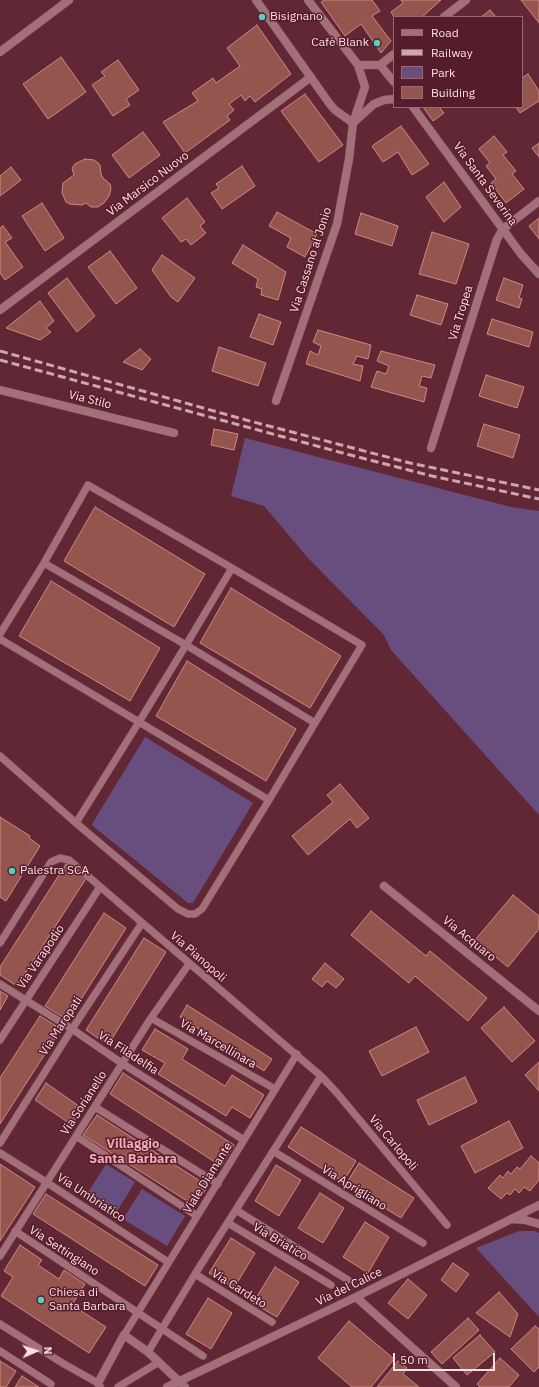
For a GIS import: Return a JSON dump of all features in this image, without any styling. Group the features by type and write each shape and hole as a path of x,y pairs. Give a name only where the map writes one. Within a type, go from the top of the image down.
{"street":[{"path":"0,52 69,0"},
{"path":"256,0 335,110 353,123 374,104 384,100 393,99"},
{"name":"Via Cassano al Jonio","path":"276,401 337,224 349,159 353,123 365,87 358,65 308,0"},
{"path":"445,16 466,0"},
{"path":"358,65 380,65 393,55"},
{"path":"380,65 393,81"},
{"name":"Via Marsico Nuovo","path":"0,310 311,76"},
{"name":"Via Santa Severina","path":"414,108 528,263 539,274"},
{"name":"Via Tropea","path":"431,448 497,239 503,229 539,201"},
{"name":"Via Stilo","path":"0,390 174,433"},
{"name":"Via Acquaro","path":"384,886 539,1011"},
{"name":"Via del Calice","path":"167,1387 356,1297 539,1205"},
{"path":"512,1219 525,1220 539,1224"},
{"path":"356,1297 456,1387"},
{"path":"99,1385 124,1335 148,1352 185,1387"}],"lane":[{"path":"0,634 44,563 88,485 232,568 362,646 209,898 202,909 195,914 185,913 178,909 76,823 0,756"},
{"path":"44,563 186,645 316,723"},
{"path":"76,823 232,568"},
{"path":"0,639 269,800"},
{"name":"Via Pianopoli","path":"0,943 49,865 53,860 60,858 66,859 73,862 189,964 297,1054 321,1076"},
{"name":"Via Varapodio","path":"0,1040 100,887"},
{"name":"Via Maropati","path":"0,1143 72,1029 142,923"},
{"name":"Via Sorianello","path":"0,1256 151,1018 189,964"},
{"name":"Via Filadelfia","path":"0,984 244,1140"},
{"name":"Via Marcellinara","path":"151,1018 275,1089"},
{"name":"Viale Diamante","path":"124,1335 297,1054"},
{"path":"148,1352 195,1274 321,1076"},
{"name":"Via Carlopoli","path":"321,1076 338,1093 447,1225"},
{"path":"95,1107 218,1184"},
{"path":"76,1136 198,1216"},
{"name":"Via Aprigliano","path":"273,1151 424,1243"},
{"name":"Via Umbriatico","path":"0,1153 168,1262"},
{"name":"Via Briatico","path":"236,1210 348,1280"},
{"name":"Via Briatico","path":"228,1224 331,1285"},
{"name":"Via Settingiano","path":"15,1231 203,1356"},
{"path":"321,1279 328,1268"},
{"name":"Via Cardeto","path":"195,1274 272,1322"},
{"path":"0,1324 99,1385"},
{"path":"0,1351 51,1384"},
{"path":"118,1387 159,1362"}],"green space":[{"path":"245,438 511,507 539,511 539,815 391,650 384,635 308,558 264,506 231,496"},
{"path":"145,737 253,803 193,903 188,903 92,824"},
{"path":"106,1164 135,1182 113,1218 84,1199"},
{"path":"142,1189 185,1216 167,1246 123,1219"},
{"path":"519,1231 535,1231 539,1233 539,1317 476,1248"}],"building":[{"path":"324,0 372,0 380,11 372,16 391,41 381,53 361,24 345,36 321,2"},
{"path":"401,0 441,0 423,16 393,16 391,12 403,3"},
{"path":"521,0 539,0 539,23"},
{"path":"490,10 495,16 482,16"},
{"path":"257,25 291,74 255,102 250,96 245,101 241,95 229,104 234,110 227,116 230,120 185,153 163,122 198,101 192,93 213,78 216,83 240,66 227,48"},
{"path":"61,57 86,92 48,119 23,84"},
{"path":"118,60 139,90 126,99 130,105 113,116 92,85 105,76 101,72"},
{"path":"528,74 539,91 539,101 520,113 517,108 523,108 523,77"},
{"path":"305,94 343,145 319,162 281,111"},
{"path":"424,108 440,108 444,113 433,121"},
{"path":"401,126 429,164 412,175 398,152 383,162 372,146"},
{"path":"143,132 160,155 129,178 112,155"},
{"path":"494,136 507,152 503,155 516,171 512,174 524,189 506,203 491,183 496,179 486,166 490,163 479,149"},
{"path":"539,143 539,157 532,148"},
{"path":"85,159 94,160 100,165 103,178 110,184 111,189 109,196 104,203 98,207 91,207 86,203 82,205 70,204 66,202 62,193 63,183 74,175 72,168 75,164"},
{"path":"242,166 255,186 222,209 211,193 219,188 216,184"},
{"path":"11,167 21,180 0,196 0,176"},
{"path":"444,182 461,207 444,222 426,197"},
{"path":"187,198 205,222 200,226 206,233 191,245 186,239 181,242 162,218"},
{"path":"42,203 64,238 45,251 22,216"},
{"path":"277,212 317,234 305,257 287,247 291,238 269,226"},
{"path":"361,213 398,226 392,246 355,234"},
{"path":"539,218 539,239 529,226"},
{"path":"3,226 12,238 5,242 23,267 5,280 0,273 0,228"},
{"path":"432,232 469,244 456,284 419,274"},
{"path":"243,245 286,272 278,300 261,295 262,289 256,287 258,279 232,263"},
{"path":"110,251 137,288 116,304 88,267"},
{"path":"162,255 195,278 178,302 171,297 152,270"},
{"path":"67,278 95,316 77,332 48,293"},
{"path":"504,278 523,285 519,298 522,299 519,308 496,300"},
{"path":"417,295 448,304 441,325 410,315"},
{"path":"40,301 54,321 46,328 51,332 40,340 6,328"},
{"path":"259,314 281,322 273,345 250,337"},
{"path":"492,319 533,332 529,347 487,334"},
{"path":"318,330 371,345 368,359 357,356 353,364 363,366 360,381 306,364 310,351 318,355 321,346 313,342"},
{"path":"219,347 266,363 258,386 212,371"},
{"path":"140,349 151,359 142,370 123,362"},
{"path":"381,351 435,365 431,378 422,376 419,386 427,388 424,402 371,387 377,371 386,374 389,366 377,361"},
{"path":"486,375 524,387 517,408 479,396"},
{"path":"484,424 520,435 513,458 477,446"},
{"path":"214,429 238,434 234,450 211,445"},
{"path":"95,507 205,574 174,627 64,561"},
{"path":"51,581 160,648 130,701 19,636"},
{"path":"231,588 341,656 310,708 200,643"},
{"path":"187,661 296,729 266,781 156,716"},
{"path":"340,784 369,818 357,828 350,819 308,855 292,836 333,802 327,795"},
{"name":"Palestra SCA","path":"0,817 30,836 29,838 40,846 6,901 0,897"},
{"path":"66,864 87,877 17,986 0,975 0,967"},
{"path":"513,895 539,916 539,929 508,967 475,940"},
{"path":"371,911 426,956 430,951 487,998 468,1021 415,976 409,983 351,935"},
{"path":"104,913 126,928 68,1020 45,1006"},
{"path":"144,938 166,952 108,1045 86,1030"},
{"path":"325,963 344,979 336,988 327,981 322,987 312,979"},
{"path":"0,991 8,996 0,1010"},
{"path":"187,1005 272,1059 264,1071 180,1017"},
{"path":"504,1007 535,1041 512,1062 481,1028"},
{"path":"40,1016 61,1029 0,1124 0,1078"},
{"path":"416,1027 429,1052 382,1076 369,1051"},
{"path":"155,1029 188,1049 182,1059 225,1086 232,1075 264,1095 250,1118 232,1107 226,1116 158,1074 165,1063 142,1050"},
{"path":"539,1062 539,1091 525,1075"},
{"path":"123,1073 234,1145 221,1166 110,1094"},
{"path":"465,1077 477,1102 429,1125 417,1100"},
{"path":"46,1083 83,1109 72,1125 35,1100"},
{"path":"97,1115 208,1186 195,1206 83,1135"},
{"path":"509,1121 523,1148 475,1173 461,1146"},
{"path":"301,1127 356,1161 343,1182 288,1147"},
{"path":"531,1156 539,1163 539,1180 530,1191 524,1187 519,1193 515,1189 510,1195 507,1193 501,1199 488,1188 500,1175 503,1178 508,1171 511,1174 517,1167 520,1169"},
{"path":"359,1163 414,1198 401,1218 346,1184"},
{"path":"0,1164 35,1187 0,1241"},
{"path":"276,1165 301,1180 279,1216 255,1201"},
{"path":"320,1193 344,1208 323,1243 298,1228"},
{"path":"46,1194 158,1265 145,1286 33,1214"},
{"path":"365,1222 389,1237 368,1273 343,1257"},
{"path":"231,1238 255,1253 234,1288 209,1273"},
{"name":"Chiesa di Santa Barbara","path":"20,1245 42,1260 38,1265 59,1279 64,1270 85,1284 72,1305 106,1327 89,1353 1,1296 13,1277 4,1271"},
{"path":"453,1263 469,1274 456,1292 441,1280"},
{"path":"275,1267 299,1282 277,1317 253,1303"},
{"path":"408,1279 427,1295 408,1319 388,1303"},
{"path":"499,1292 518,1314 510,1337 476,1313"},
{"path":"208,1298 232,1313 211,1349 186,1334"},
{"path":"468,1318 479,1330 442,1364 431,1352"},
{"path":"349,1321 394,1359 371,1387 352,1387 318,1358"},
{"path":"535,1326 539,1329 539,1367 534,1372 511,1349"},
{"path":"480,1335 495,1352 467,1375 453,1358"},
{"path":"500,1358 519,1375 509,1387 480,1387 477,1384"},
{"path":"0,1361 16,1371 6,1387 0,1387"},
{"path":"398,1361 407,1368 403,1374 419,1387 377,1387"},
{"path":"22,1376 39,1387 15,1387"}],"railway":[{"path":"0,351 246,420 410,463 539,490"},
{"path":"0,360 432,476 539,499"}],"place":[{"name":"Bisignano","path":"262,17"},
{"name":"Cafè Blank","path":"377,43"},
{"name":"Palestra SCA","path":"12,871"},
{"name":"Chiesa di Santa Barbara","path":"41,1300"}],"district":[{"name":"Villaggio Santa Barbara","path":"133,1152"}]}
